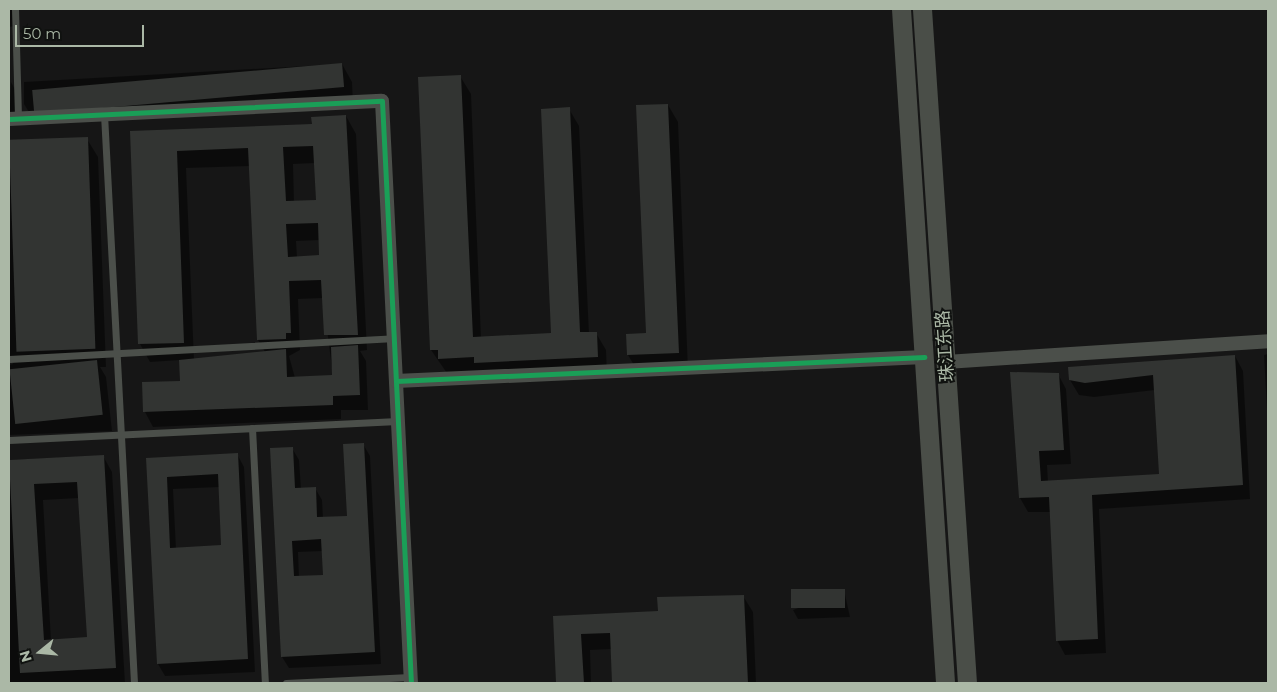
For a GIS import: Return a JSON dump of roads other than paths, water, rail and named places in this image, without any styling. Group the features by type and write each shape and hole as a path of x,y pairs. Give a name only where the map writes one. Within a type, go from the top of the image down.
{"main road":[{"path":"901,9 946,683"},
{"name":"珠江东路","path":"922,9 968,683"}],"street":[{"path":"14,119 382,101 411,680"},
{"path":"946,362 1268,341"},
{"path":"396,381 924,357"}],"lane":[{"path":"14,9 14,119"},
{"path":"104,114 134,683"},
{"path":"9,359 394,338"},
{"path":"9,440 398,421"},
{"path":"252,428 265,683"},
{"path":"286,683 411,680"}]}
